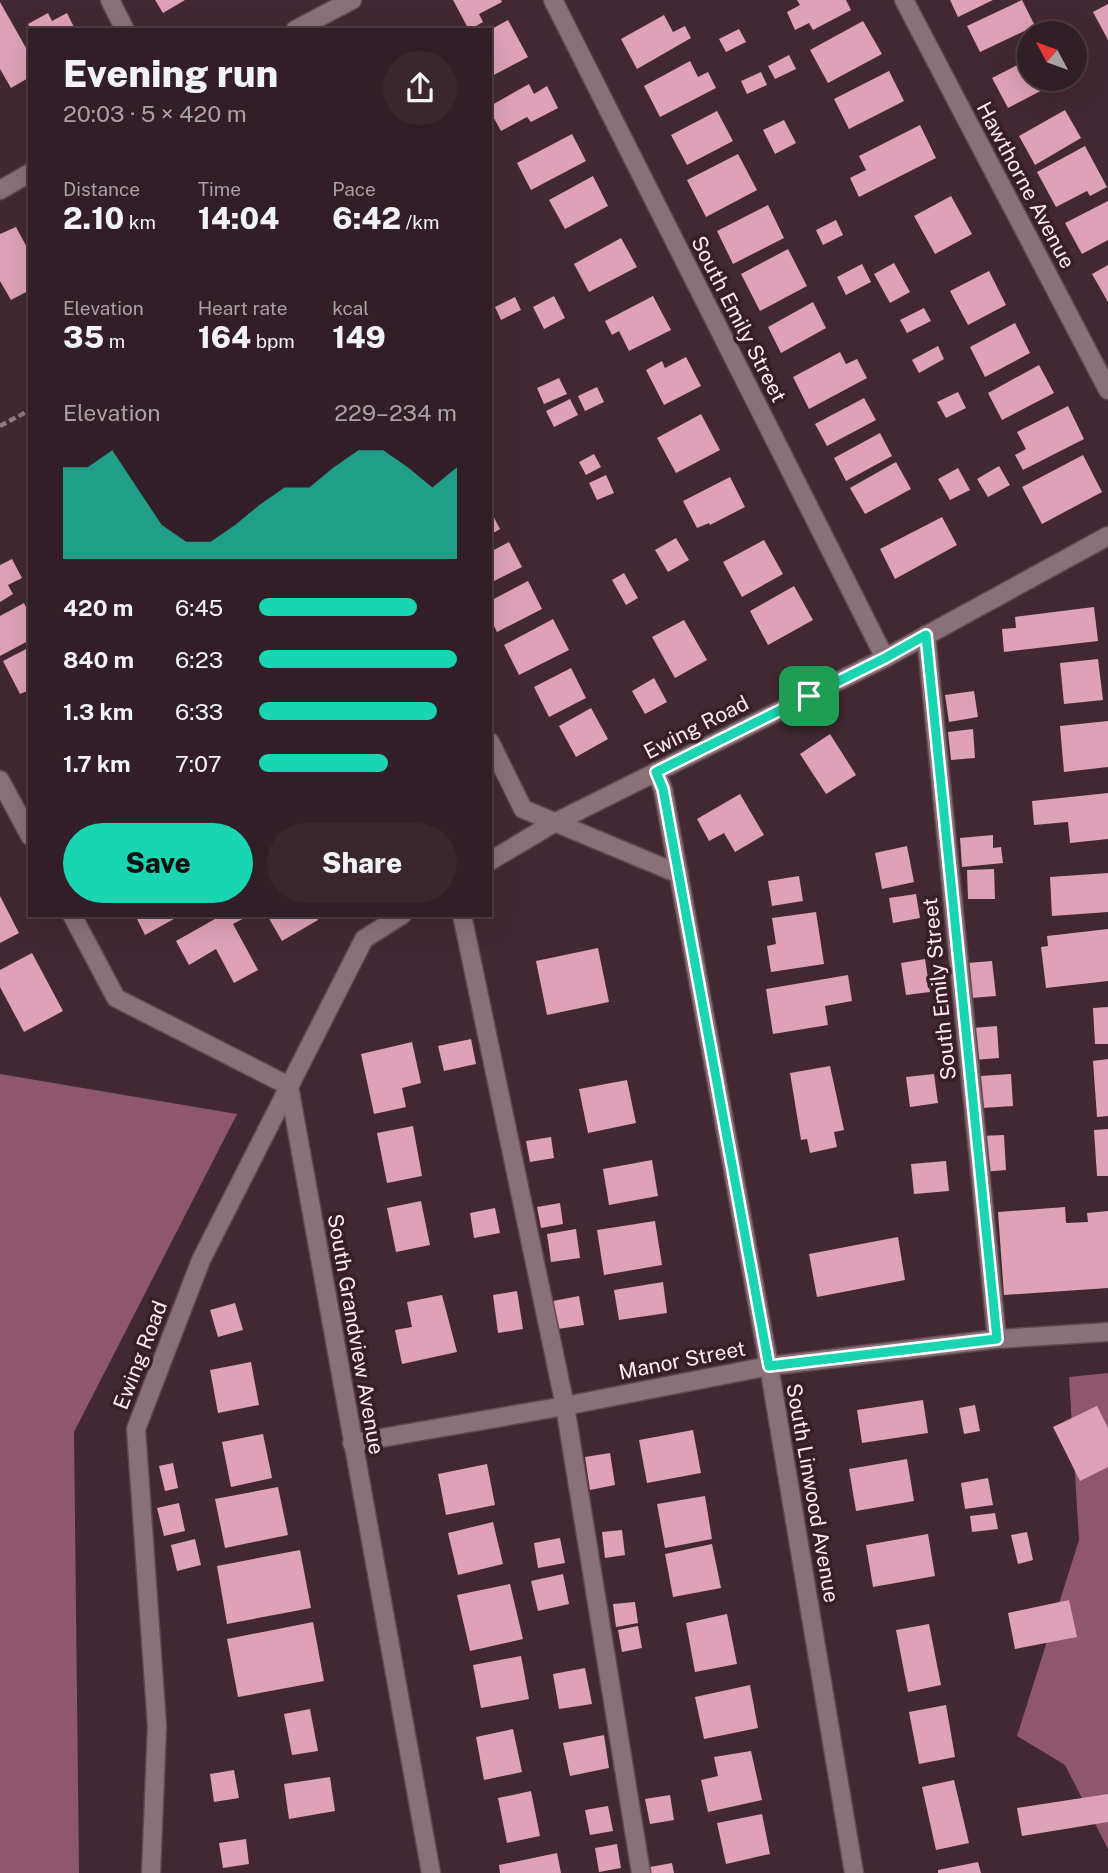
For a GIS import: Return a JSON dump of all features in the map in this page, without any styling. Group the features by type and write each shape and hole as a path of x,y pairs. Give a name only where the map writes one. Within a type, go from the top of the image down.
{"street":[{"path":"110,0 124,28"},
{"path":"299,28 352,0"},
{"name":"South Emily Street","path":"553,0 885,658"},
{"name":"Hawthorne Avenue","path":"904,0 1108,390"},
{"path":"0,190 28,174"},
{"name":"Ewing Road","path":"492,860 554,823 885,658 1108,536"},
{"name":"South Emily Street","path":"926,635 997,1339"},
{"path":"492,746 523,809 679,874"},
{"name":"South Linwood Avenue","path":"656,772 663,789 769,1366 854,1873"},
{"path":"0,780 28,832"},
{"path":"73,917 116,998 289,1086"},
{"name":"Ewing Road","path":"151,1873 157,1726 136,1429 201,1259 364,939 399,917"},
{"path":"462,917 565,1406 642,1873"},
{"name":"South Grandview Avenue","path":"289,1086 431,1873"},
{"name":"Manor Street","path":"352,1443 565,1406 769,1366 997,1339 1108,1332"}],"path":[{"path":"0,426 28,411"}],"shaded area":[{"path":"0,1074 237,1114 74,1432 79,1873 0,1873"},
{"path":"1108,1373 1108,1849 1065,1765 1017,1736 1079,1540 1069,1377"}],"building":[{"path":"155,0 185,0 163,13"},
{"path":"453,0 501,0 502,2 479,14 483,22 468,28"},
{"path":"797,0 846,0 851,10 813,30 809,23 795,30 787,12 800,5"},
{"path":"950,0 993,0 958,17"},
{"path":"1022,0 1032,21 1017,21 1017,35 980,52 967,26"},
{"path":"0,2 28,51 28,78 11,88 0,69"},
{"path":"1108,4 1108,40 1093,12"},
{"path":"48,13 52,21 67,13 74,28 30,28 28,24"},
{"path":"664,15 673,32 685,26 691,38 637,69 621,39"},
{"path":"508,20 528,57 492,76 492,29"},
{"path":"863,21 882,54 828,83 810,50"},
{"path":"739,29 746,42 726,52 719,39"},
{"path":"789,55 796,69 775,79 768,66"},
{"path":"690,61 698,77 708,72 716,88 660,117 644,86"},
{"path":"1017,65 1017,91 1041,91 1008,108 992,78"},
{"path":"889,71 904,101 849,129 834,99"},
{"path":"761,72 767,85 747,94 741,81"},
{"path":"529,84 534,94 547,86 558,108 531,122 527,117 501,131 492,115 492,105"},
{"path":"1065,110 1081,138 1035,165 1019,136"},
{"path":"717,111 733,141 687,165 671,135"},
{"path":"784,120 796,143 775,154 763,130"},
{"path":"920,125 936,158 859,197 850,178 866,170 859,156"},
{"path":"572,134 586,161 531,190 517,163"},
{"path":"1085,146 1107,187 1090,196 1087,191 1056,207 1037,172"},
{"path":"738,154 757,190 706,217 687,180"},
{"path":"593,176 608,206 565,229 549,200"},
{"path":"951,196 972,234 935,254 914,216"},
{"path":"1108,201 1108,240 1082,254 1065,223"},
{"path":"768,205 784,238 733,264 717,231"},
{"path":"836,220 843,235 823,245 816,230"},
{"path":"16,227 28,249 28,291 11,300 0,281 0,234"},
{"path":"621,238 637,267 589,292 574,264"},
{"path":"788,249 807,286 760,311 741,274"},
{"path":"894,263 910,292 890,303 874,274"},
{"path":"862,264 871,282 846,295 837,277"},
{"path":"1108,265 1108,302 1092,274"},
{"path":"989,271 1006,305 968,325 950,291"},
{"path":"554,296 565,318 544,329 533,307"},
{"path":"653,296 671,330 629,351 619,331 612,335 605,321"},
{"path":"515,297 521,310 501,320 495,307"},
{"path":"813,302 826,328 781,353 768,327"},
{"path":"924,308 931,321 907,333 900,320"},
{"path":"1015,323 1030,353 985,377 970,347"},
{"path":"938,346 944,359 919,373 912,360"},
{"path":"840,352 846,364 857,359 867,378 809,409 793,377"},
{"path":"686,357 701,386 664,405 646,370 662,361 665,368"},
{"path":"1039,365 1054,393 1002,420 988,393"},
{"path":"559,378 567,394 544,404 537,388"},
{"path":"597,387 604,402 585,411 578,396"},
{"path":"958,392 966,408 946,418 937,402"},
{"path":"864,398 876,420 827,446 815,424"},
{"path":"570,399 578,415 554,427 546,411"},
{"path":"1068,406 1084,439 1023,470 1015,455 1026,449 1017,432"},
{"path":"701,414 720,450 676,473 657,438"},
{"path":"880,433 892,456 846,481 834,458"},
{"path":"594,454 601,467 586,475 579,462"},
{"path":"1083,455 1102,492 1042,524 1022,487"},
{"path":"896,462 911,489 865,514 850,488"},
{"path":"999,466 1010,485 988,497 977,479"},
{"path":"958,468 970,490 950,500 938,479"},
{"path":"606,475 614,493 597,500 589,483"},
{"path":"730,477 745,507 710,525 709,523 697,528 683,501"},
{"path":"492,514 500,529 492,534"},
{"path":"942,517 957,545 895,579 880,549"},
{"path":"676,538 689,560 668,572 655,550"},
{"path":"764,540 783,574 742,597 723,562"},
{"path":"509,542 522,567 492,582 492,551"},
{"path":"12,559 22,578 8,585 13,594 0,602 0,565"},
{"path":"624,573 638,598 626,605 612,580"},
{"path":"528,581 542,609 497,632 492,622 492,600"},
{"path":"794,586 813,620 768,645 750,611"},
{"path":"24,603 28,611 28,641 0,656 0,616"},
{"path":"1094,607 1098,641 1004,652 1002,629 1016,628 1015,617"},
{"path":"553,619 569,650 519,675 504,645"},
{"path":"684,620 707,660 675,678 652,637"},
{"path":"28,648 28,691 20,694 3,661"},
{"path":"1098,659 1103,700 1064,704 1060,663"},
{"path":"571,668 586,698 549,717 534,687"},
{"path":"654,678 667,702 645,714 632,691"},
{"path":"974,691 978,717 949,722 945,695"},
{"path":"591,708 608,739 576,757 559,726"},
{"path":"1108,721 1108,767 1064,772 1060,726"},
{"path":"973,729 975,758 951,760 948,732"},
{"path":"830,734 856,775 826,794 800,754"},
{"path":"1108,793 1108,839 1070,843 1068,822 1034,825 1032,801"},
{"path":"740,794 764,835 735,852 724,833 709,841 697,819"},
{"path":"993,835 993,848 1001,847 1003,863 962,867 960,838"},
{"path":"907,846 914,882 882,889 875,853"},
{"path":"994,869 995,899 968,899 967,870"},
{"path":"1108,873 1108,912 1052,916 1050,877"},
{"path":"799,876 803,901 772,906 768,881"},
{"path":"916,894 920,918 893,923 889,898"},
{"path":"0,896 19,933 0,943"},
{"path":"816,912 824,964 771,972 767,946 776,944 772,918"},
{"path":"136,917 177,917 145,935"},
{"path":"218,917 246,917 233,924 258,970 234,983 216,949 189,965 176,941"},
{"path":"268,917 316,917 318,920 282,941"},
{"path":"1108,929 1108,981 1046,988 1041,947 1048,946 1047,936"},
{"path":"598,948 609,1002 547,1015 536,961"},
{"path":"32,953 63,1011 24,1032 0,987 0,970"},
{"path":"925,959 930,992 906,995 901,963"},
{"path":"992,961 996,996 971,998 967,963"},
{"path":"848,975 852,1001 825,1006 828,1025 773,1034 766,989"},
{"path":"1108,1007 1108,1044 1095,1044 1093,1008"},
{"path":"997,1026 999,1058 974,1060 972,1028"},
{"path":"471,1039 476,1064 444,1071 438,1046"},
{"path":"412,1042 421,1083 402,1088 406,1107 374,1114 361,1054"},
{"path":"1108,1059 1108,1116 1097,1117 1093,1061"},
{"path":"830,1066 844,1130 834,1132 837,1147 810,1153 807,1139 801,1140 790,1073"},
{"path":"934,1074 938,1103 910,1107 906,1077"},
{"path":"1011,1074 1013,1106 982,1108 980,1076"},
{"path":"627,1080 636,1123 588,1133 579,1089"},
{"path":"413,1126 422,1176 387,1183 377,1133"},
{"path":"1108,1129 1108,1176 1097,1176 1094,1130"},
{"path":"1004,1135 1006,1170 982,1172 980,1136"},
{"path":"551,1137 554,1158 530,1162 526,1141"},
{"path":"652,1160 658,1196 609,1205 603,1169"},
{"path":"946,1161 949,1191 914,1194 911,1164"},
{"path":"421,1201 430,1245 396,1252 387,1208"},
{"path":"560,1203 563,1224 541,1228 537,1207"},
{"path":"1065,1207 1066,1223 1088,1222 1087,1213 1108,1211 1108,1288 1004,1295 998,1212"},
{"path":"495,1208 500,1233 474,1238 470,1213"},
{"path":"655,1221 662,1265 604,1275 597,1230"},
{"path":"576,1229 580,1258 551,1262 547,1234"},
{"path":"898,1237 905,1280 817,1297 809,1254"},
{"path":"663,1282 667,1313 619,1320 614,1290"},
{"path":"517,1291 523,1329 498,1333 493,1295"},
{"path":"442,1295 457,1352 402,1364 395,1330 412,1327 407,1302"},
{"path":"579,1296 584,1325 558,1329 553,1301"},
{"path":"235,1303 243,1330 218,1337 210,1310"},
{"path":"251,1362 259,1405 218,1413 210,1370"},
{"path":"923,1400 928,1433 862,1443 857,1410"},
{"path":"975,1405 980,1431 964,1434 959,1408"},
{"path":"1097,1406 1108,1428 1108,1467 1080,1481 1053,1427"},
{"path":"693,1430 701,1473 647,1483 639,1440"},
{"path":"263,1434 272,1478 231,1487 222,1442"},
{"path":"610,1453 615,1485 590,1490 585,1457"},
{"path":"907,1459 914,1501 856,1511 849,1469"},
{"path":"173,1463 178,1488 165,1491 159,1466"},
{"path":"487,1464 495,1505 446,1515 438,1474"},
{"path":"988,1478 993,1505 965,1509 961,1483"},
{"path":"278,1487 288,1535 225,1548 215,1499"},
{"path":"705,1496 712,1539 665,1548 657,1504"},
{"path":"179,1503 185,1531 164,1536 157,1508"},
{"path":"995,1513 998,1529 972,1532 970,1516"},
{"path":"493,1522 503,1564 458,1575 448,1533"},
{"path":"622,1530 625,1555 605,1558 602,1532"},
{"path":"1027,1532 1033,1560 1018,1564 1011,1535"},
{"path":"928,1534 935,1576 873,1587 866,1545"},
{"path":"560,1538 565,1563 538,1568 534,1543"},
{"path":"195,1539 201,1565 177,1571 171,1545"},
{"path":"712,1544 721,1588 673,1597 665,1554"},
{"path":"300,1550 311,1608 227,1624 217,1566"},
{"path":"563,1574 569,1604 538,1611 531,1581"},
{"path":"510,1584 523,1639 470,1651 457,1595"},
{"path":"1069,1600 1077,1637 1015,1649 1008,1613"},
{"path":"635,1602 638,1623 616,1627 613,1604"},
{"path":"727,1614 737,1664 695,1672 686,1623"},
{"path":"313,1622 324,1681 238,1697 227,1639"},
{"path":"929,1624 941,1685 908,1692 896,1630"},
{"path":"638,1626 642,1648 622,1652 618,1630"},
{"path":"521,1656 529,1699 481,1708 473,1665"},
{"path":"585,1668 592,1704 559,1709 553,1674"},
{"path":"750,1685 758,1728 704,1739 695,1697"},
{"path":"946,1705 955,1757 919,1764 909,1712"},
{"path":"310,1709 318,1751 292,1755 284,1714"},
{"path":"513,1729 522,1772 484,1780 476,1737"},
{"path":"604,1735 609,1768 570,1776 563,1743"},
{"path":"751,1751 762,1800 708,1812 701,1780 718,1776 714,1757"},
{"path":"234,1770 239,1798 214,1802 210,1774"},
{"path":"330,1777 335,1811 289,1819 284,1784"},
{"path":"954,1780 969,1843 936,1850 922,1787"},
{"path":"531,1791 540,1836 507,1843 498,1798"},
{"path":"1108,1794 1108,1822 1022,1836 1017,1808"},
{"path":"670,1795 674,1820 650,1824 645,1799"},
{"path":"608,1806 613,1831 590,1835 585,1810"},
{"path":"762,1814 770,1854 726,1864 717,1823"},
{"path":"246,1839 249,1864 223,1868 219,1843"},
{"path":"617,1844 621,1868 599,1872 595,1848"},
{"path":"557,1853 561,1873 500,1873 499,1865"},
{"path":"978,1862 981,1873 938,1873 938,1870"},
{"path":"672,1863 674,1873 651,1873 650,1867"}],"route":[{"path":"926,635 997,1339 769,1366 663,789 656,772 809,696 926,635"}]}
